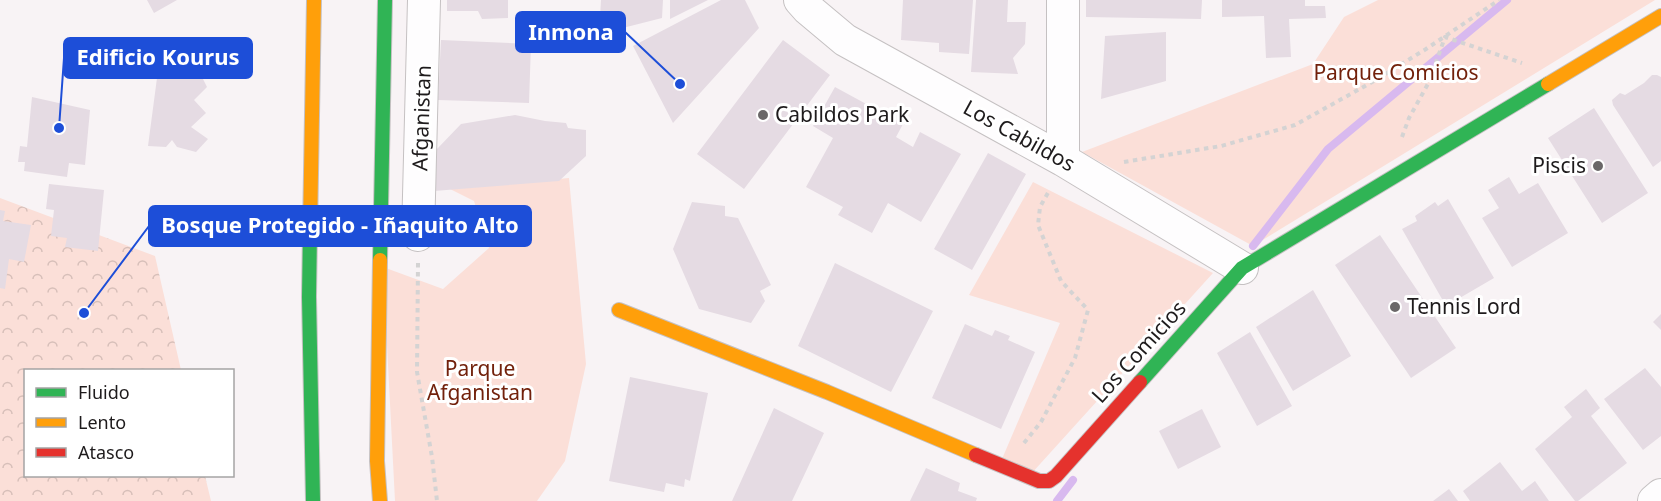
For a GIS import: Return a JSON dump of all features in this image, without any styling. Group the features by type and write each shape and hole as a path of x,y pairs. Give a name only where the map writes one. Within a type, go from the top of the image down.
{"street":[{"path":"313,501 309,297 314,0"},
{"path":"380,501 377,461 385,0"},
{"name":"Afganistan","path":"418,235 424,0"},
{"name":"Los Cabildos","path":"800,0 845,40 1063,160 1242,268"},
{"path":"1063,0 1063,160"},
{"name":"Los Comicios","path":"619,310 827,392 1039,481 1049,481 1056,476 1242,268 1661,16"},
{"path":"1654,501 1661,495"}],"path":[{"path":"1116,164 1221,146 1295,124 1374,81 1499,0"},
{"path":"1445,37 1530,67"},
{"path":"1405,144 1401,138 1429,82 1445,37"},
{"path":"1022,447 1041,422 1075,358 1088,310 1061,281 1038,225 1040,207 1049,191"},
{"path":"418,235 417,372 432,457 437,501"}],"green space":[{"name":"Parque Comicios","path":"1378,0 1655,0 1253,246 1082,152 1313,64 1344,17"},
{"name":"Parque Afganistan","path":"569,178 586,364 565,461 537,501 395,501 383,267 443,289 489,248 474,201 450,189"},
{"path":"1033,182 1213,273 1031,474 1002,459 1060,323 969,295"},
{"path":"0,198 155,256 181,369 24,369 24,477 205,477 211,501 0,501"}],"building":[{"path":"147,0 177,0 154,13"},
{"path":"447,0 508,0 508,18 482,19 478,11 447,11"},
{"path":"601,0 663,0 662,18 599,34"},
{"path":"670,0 708,0 670,19"},
{"path":"721,0 745,0 759,28 673,123 633,46"},
{"path":"903,0 973,0 969,54 939,52 939,43 901,40"},
{"path":"976,0 1008,0 1007,22 1026,22 1025,44 1013,58 1018,74 971,72"},
{"path":"1086,0 1202,0 1201,19 1086,17"},
{"path":"1222,0 1305,0 1305,6 1325,6 1326,18 1289,19 1291,57 1266,58 1264,16 1222,17"},
{"path":"1166,32 1166,81 1101,99 1105,36"},
{"path":"441,40 531,44 529,103 438,100"},
{"name":"Cabildos Park","path":"783,40 830,75 744,189 697,154"},
{"path":"148,44 211,50 217,62 209,68 198,69 207,87 194,100 206,113 191,127 208,139 196,152 177,147 172,140 166,147 148,146 157,78 114,69 119,53 136,58"},
{"path":"1652,75 1661,77 1661,161 1653,167 1612,100 1620,93 1625,95"},
{"path":"835,87 903,124 896,137 913,147 920,132 961,154 921,222 888,203 872,233 838,215 843,207 806,187 833,138 813,126"},
{"path":"32,97 90,110 85,165 69,163 67,177 24,171 25,162 18,162 20,146 27,147"},
{"name":"Piscis","path":"1594,108 1648,193 1602,223 1548,138"},
{"path":"515,115 566,123 568,128 586,130 586,156 559,181 434,191 437,149 461,124"},
{"path":"988,153 1026,174 972,270 934,249"},
{"path":"1509,177 1519,194 1538,183 1568,233 1512,267 1482,218 1499,208 1488,190"},
{"path":"49,184 104,190 98,251 65,247 67,238 51,236 54,210 46,209"},
{"path":"1448,199 1494,278 1446,306 1402,229 1417,221 1415,216 1435,202 1438,206"},
{"path":"692,202 725,206 725,216 738,218 771,285 760,291 765,301 751,323 699,309 673,249"},
{"path":"0,210 5,211 3,221 31,225 24,262 9,259 5,289 0,288"},
{"name":"Tennis Lord","path":"1380,235 1456,348 1411,378 1335,265"},
{"path":"835,263 933,311 891,392 798,346"},
{"path":"1313,290 1351,356 1293,391 1256,327"},
{"path":"1661,314 1661,330 1653,322"},
{"path":"965,324 992,336 995,330 1010,336 1008,340 1035,352 1001,429 932,398"},
{"path":"1250,332 1292,406 1257,426 1217,353"},
{"path":"1645,368 1661,387 1661,436 1643,450 1604,399"},
{"path":"630,377 708,393 690,481 685,479 684,487 666,483 664,492 609,481"},
{"path":"1586,389 1600,408 1591,416 1627,463 1575,501 1535,449 1572,417 1564,407"},
{"path":"774,408 824,433 792,501 732,501"},
{"path":"1202,409 1221,447 1178,469 1159,431"},
{"path":"1500,462 1522,491 1535,481 1549,501 1470,501 1463,491"},
{"path":"926,468 960,483 958,491 977,498 976,501 910,501"},
{"path":"1449,489 1458,501 1433,501"}],"waterway":[{"path":"1253,246 1328,149 1507,0"},
{"path":"1057,501 1073,480"}],"traffic: fast":[{"path":"380,260 385,0"},
{"path":"1140,382 1242,268 1548,84"},
{"path":"310,230 313,501"}],"traffic: slow":[{"path":"310,230 314,0"},
{"path":"1548,84 1661,16"},
{"path":"380,260 377,461 380,501"},
{"path":"619,310 827,392 976,455"}],"traffic: jam":[{"path":"976,455 1039,481 1049,481 1140,382"}],"place":[{"name":"Inmona","path":"680,84"},
{"name":"Cabildos Park","path":"763,115"},
{"name":"Edificio Kourus","path":"59,128"},
{"name":"Piscis","path":"1598,166"},
{"name":"Tennis Lord","path":"1395,307"},
{"name":"Bosque Protegido - Iñaquito Alto","path":"84,313"}]}
